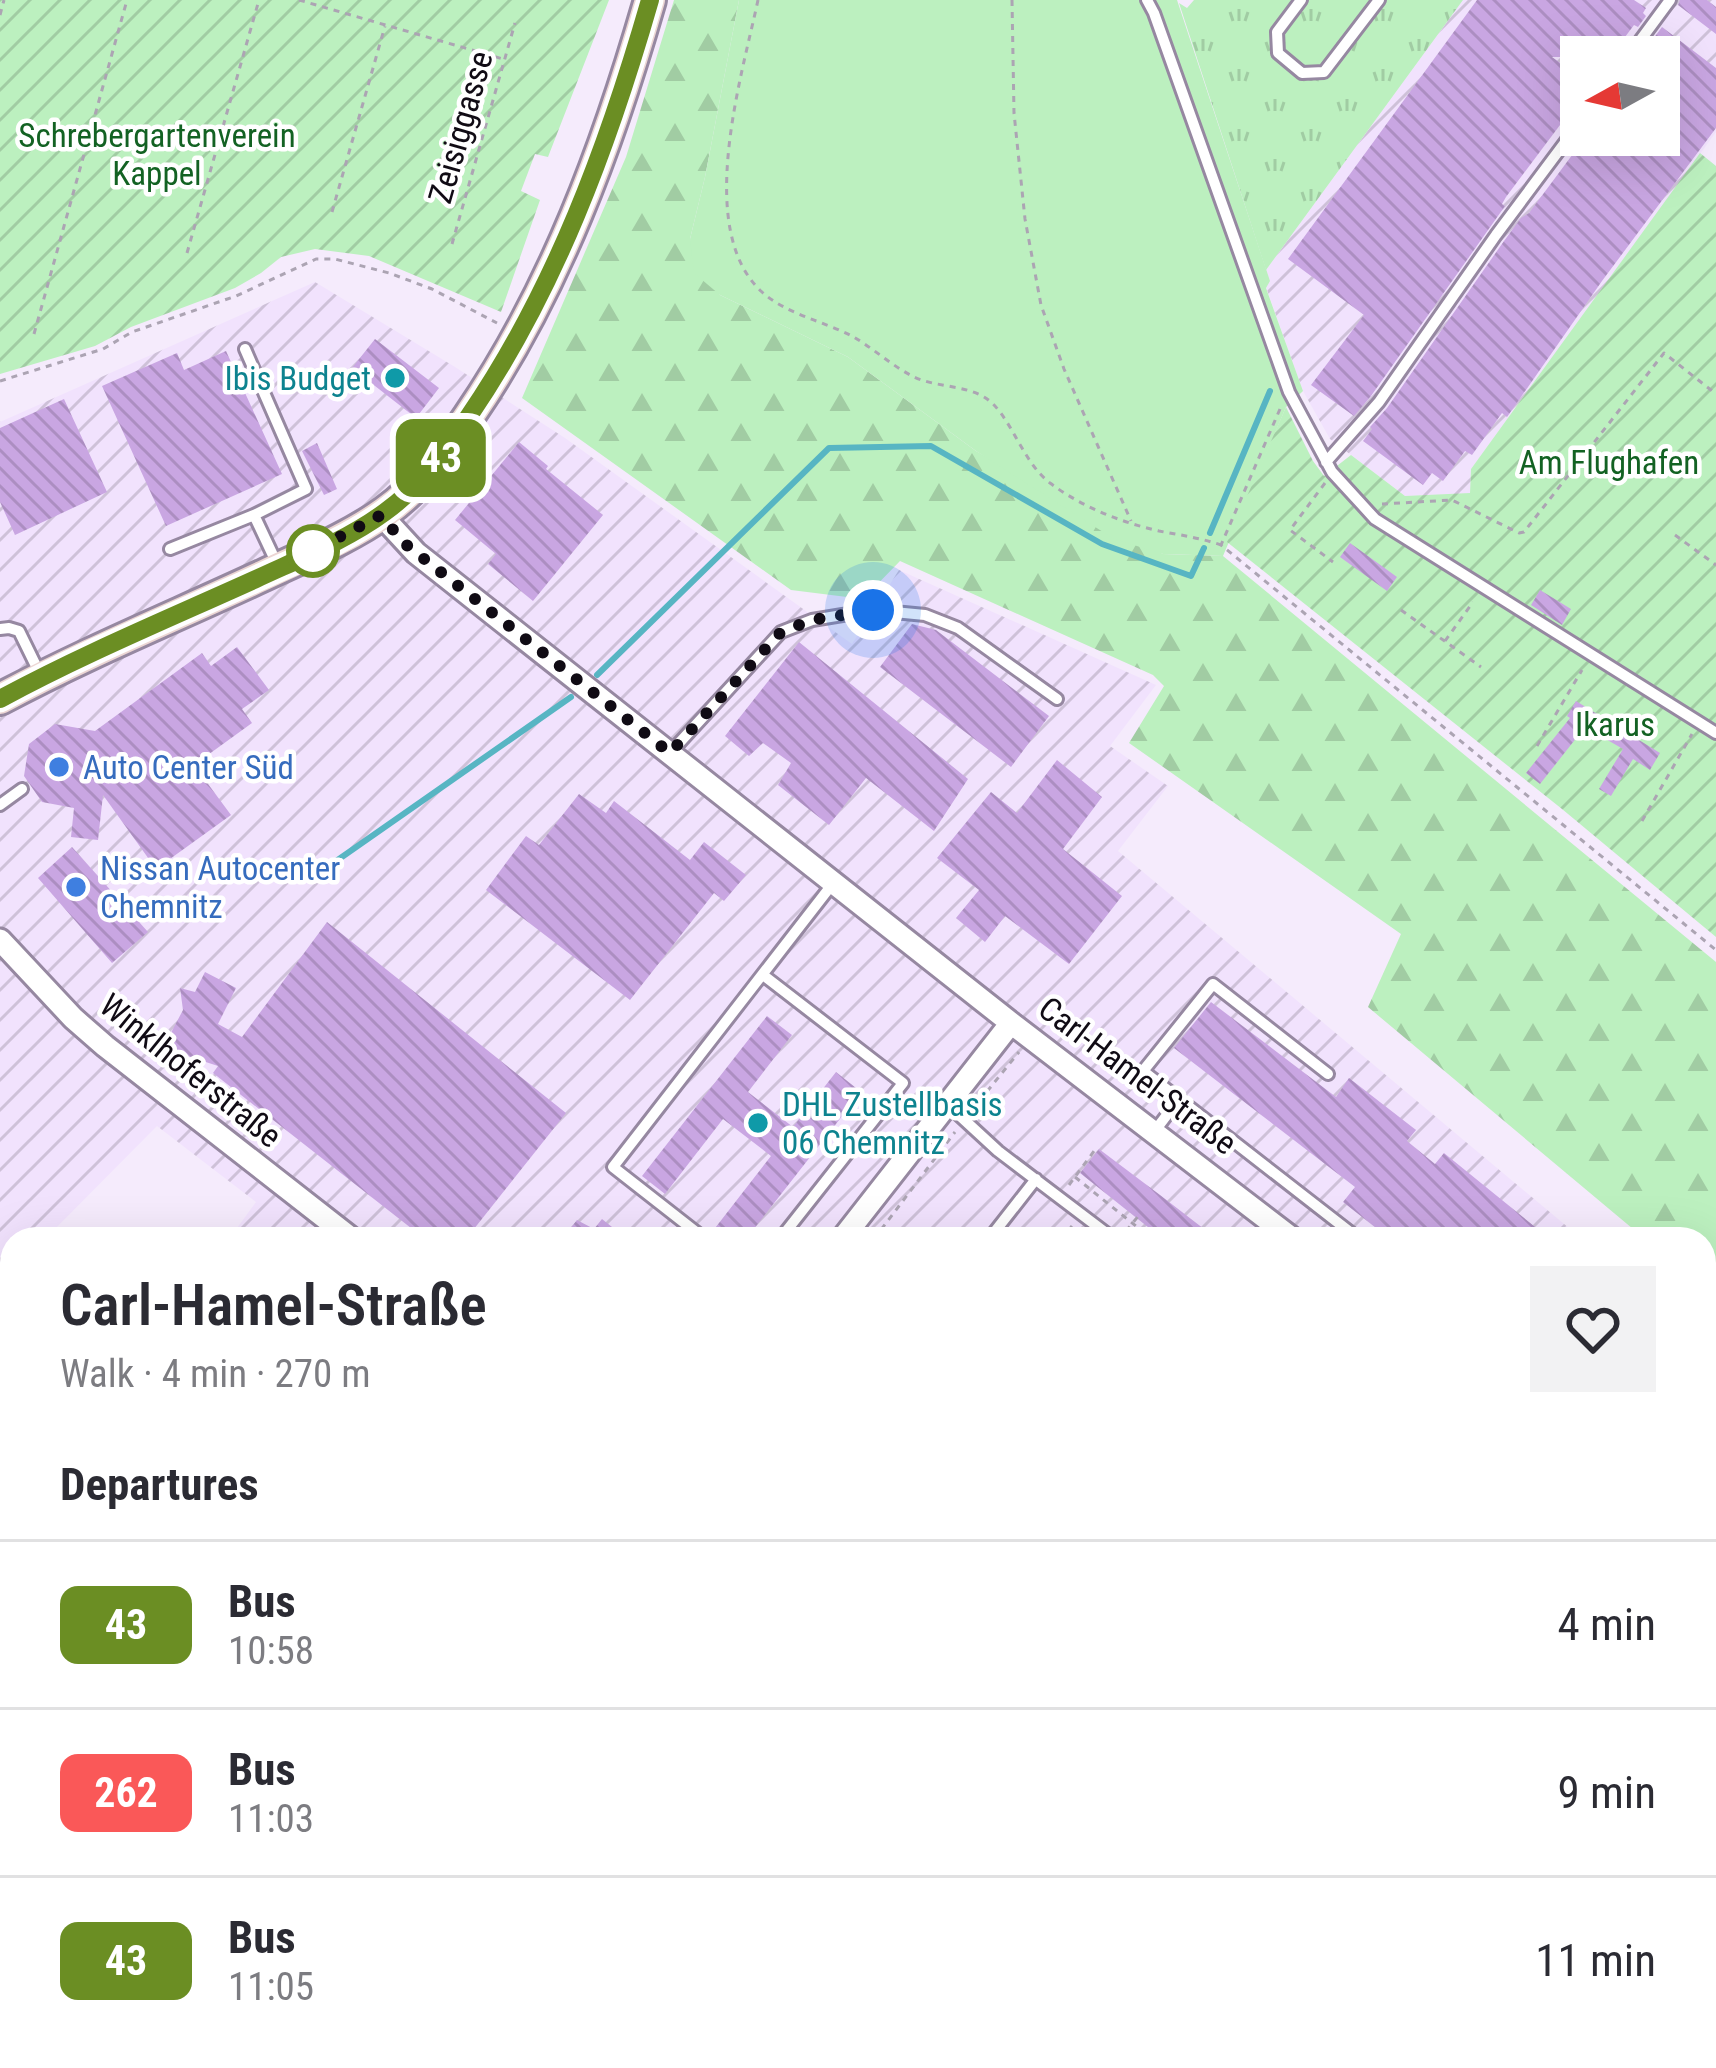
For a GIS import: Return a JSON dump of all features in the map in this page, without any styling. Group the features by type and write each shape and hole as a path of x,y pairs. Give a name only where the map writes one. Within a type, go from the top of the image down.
{"main road":[{"path":"0,699 279,568 381,515 418,483 440,459 494,379 547,282 602,154 650,0"}],"street":[{"name":"Carl-Hamel-Straße","path":"381,515 404,543 1011,1023 1277,1227"},
{"name":"Winklhoferstraße","path":"0,940 105,1046 337,1227"},
{"path":"851,1227 1011,1023"}],"lane":[{"path":"1147,0 1289,392 1335,475 1376,519 1716,733"},
{"path":"1301,0 1277,32 1278,52 1302,73 1324,72 1379,0"},
{"path":"1643,36 1670,0"},
{"path":"1326,462 1379,402 1560,149"},
{"path":"170,549 306,489 245,349"},
{"path":"254,515 279,568"},
{"path":"670,753 781,632 812,620 873,610 925,615 958,628 1057,699"},
{"path":"0,629 19,631 41,677"},
{"path":"0,805 22,789"},
{"path":"690,1227 614,1167 834,882"},
{"path":"763,975 903,1083 789,1227"},
{"path":"1328,1074 1213,984 1143,1071 1344,1227"},
{"path":"1154,1132 1179,1099"},
{"path":"947,1104 998,1150 1101,1227"},
{"path":"998,1227 1036,1179"}],"path":[{"path":"0,15 4,0"},
{"path":"34,334 127,0"},
{"path":"187,253 259,0"},
{"path":"299,0 505,59"},
{"path":"758,0 727,150 726,188 733,238 759,290 780,305 855,338 911,376 981,395 994,405 1027,460 1049,482 1112,519 1221,545 1716,950"},
{"path":"1012,0 1014,113 1025,219 1041,305 1132,522"},
{"name":"Zeisiggasse","path":"452,244 515,23"},
{"path":"332,212 385,24"},
{"path":"0,382 103,349 132,332 236,296 316,260 354,263 432,289 518,337"},
{"path":"1360,505 1452,500 1524,532 1664,353 1716,394"},
{"path":"1221,545 1289,392"},
{"path":"1333,562 1290,530 1335,475"},
{"path":"1675,535 1715,561"},
{"path":"1445,641 1485,586"},
{"path":"1401,610 1480,667"},
{"path":"1537,746 1591,655"},
{"path":"1642,821 1699,723"},
{"path":"883,1227 1031,1036"},
{"path":"1075,1177 1137,1227"},
{"path":"1128,1227 1140,1214"},
{"path":"1071,1227 1076,1220"}],"shaded area":[{"path":"1463,0 1716,0 1716,132 1471,469 1470,494 1405,496 1330,439 1303,391 1266,287 1270,281 1266,270"},
{"path":"315,282 565,438 852,644 899,570 1156,685 1110,746 1168,786 1118,851 1568,1227 238,1227 256,1202 157,1126 57,1227 0,1227 0,422"}],"green space":[{"name":"Schrebergartenverein Kappel","path":"0,0 609,0 548,157 535,154 521,191 540,200 501,312 369,256 315,249 281,257 235,288 131,327 95,346 0,374"},
{"path":"674,0 739,0 690,239 720,295 848,357 976,451 1163,554 1223,556 1716,962 1716,1227 1631,1227 1368,1007 1401,934 1129,743 1164,686 1153,675 900,561 863,599 791,590 522,398 626,157"},
{"path":"739,0 1177,0 1270,281 1266,288 1303,391 1286,407 1223,556 1163,554 1114,539 976,451 848,357 720,295 694,273 690,239"},
{"path":"1194,0 1463,0 1266,270 1179,3 1187,8"},
{"path":"1700,153 1716,166 1716,937 1227,542 1286,407 1324,476 1351,455 1405,496 1470,493 1471,469"}],"building":[{"path":"1477,0 1634,0 1646,8 1646,16 1626,36 1560,36 1560,57 1552,57 1560,63 1560,125 1354,416 1311,385 1364,315 1288,259"},
{"path":"1680,0 1707,0 1716,7 1716,34 1678,5"},
{"path":"1680,41 1716,68 1716,128 1507,417 1502,413 1472,455 1465,451 1443,481 1432,473 1423,485 1363,441 1571,156 1680,156"},
{"name":"Ibis Budget","path":"375,339 439,388 416,418 352,368"},
{"path":"226,351 282,474 166,526 102,386 177,353 184,370"},
{"path":"64,399 107,492 15,535 0,502 0,428"},
{"path":"519,442 603,515 533,601 488,564 496,554 455,520"},
{"path":"317,443 337,489 324,495 302,451"},
{"path":"1350,543 1397,577 1387,591 1340,557"},
{"path":"1540,590 1571,609 1562,625 1531,605"},
{"path":"912,624 936,630 1049,716 1011,767 880,667"},
{"path":"799,642 968,779 934,831 866,778 829,825 778,785 791,763 763,743 749,756 725,736"},
{"path":"237,647 269,690 242,709 252,723 194,765 231,815 156,869 103,795 98,840 71,837 74,808 42,802 24,776 29,744 55,724 95,731 202,653 211,666"},
{"path":"1576,701 1660,753 1650,770 1633,759 1611,796 1599,789 1623,749 1585,727 1540,784 1526,773 1570,718"},
{"path":"1057,760 1102,797 1063,849 1122,896 1069,964 1005,916 985,942 956,918 979,890 937,858 991,792 1017,813"},
{"path":"579,794 606,813 614,801 690,860 704,842 746,875 724,901 714,893 630,1000 486,890 526,836 539,845"},
{"path":"72,847 148,932 112,963 38,878"},
{"path":"327,922 566,1113 476,1227 410,1227 213,1073 218,1066 163,1048 183,1010 180,988 195,992 205,972 236,988 218,1024 242,1037"},
{"path":"1211,1002 1336,1097 1349,1078 1416,1130 1407,1141 1435,1164 1444,1153 1535,1227 1375,1227 1343,1202 1355,1187 1174,1048"},
{"name":"DHL Zustellbasis 06 Chemnitz","path":"767,1016 792,1035 748,1092 793,1127 836,1072 861,1092 755,1227 716,1227 771,1156 723,1119 665,1194 642,1176"},
{"path":"1099,1149 1201,1227 1148,1227 1080,1173"}],"waterway":[{"path":"1210,533 1270,391"},
{"path":"597,675 829,448 931,446 1102,544 1191,576 1204,548"},
{"path":"319,873 571,697"}],"bus line":[{"name":"43","path":"0,699 338,539 381,515 418,483 440,459 494,379 547,282 602,154 650,0"}],"place":[{"name":"Ibis Budget","path":"395,378"},
{"name":"Auto Center Süd","path":"59,767"},
{"name":"Nissan Autocenter Chemnitz","path":"76,887"},
{"name":"DHL Zustellbasis 06 Chemnitz","path":"758,1123"}],"route":[{"path":"313,551 298,559 381,515 404,543 670,753 781,632 812,620 873,610"}],"park label":[{"name":"Am Flughafen","path":"1609,462"},
{"name":"Ikarus","path":"1615,724"}]}
